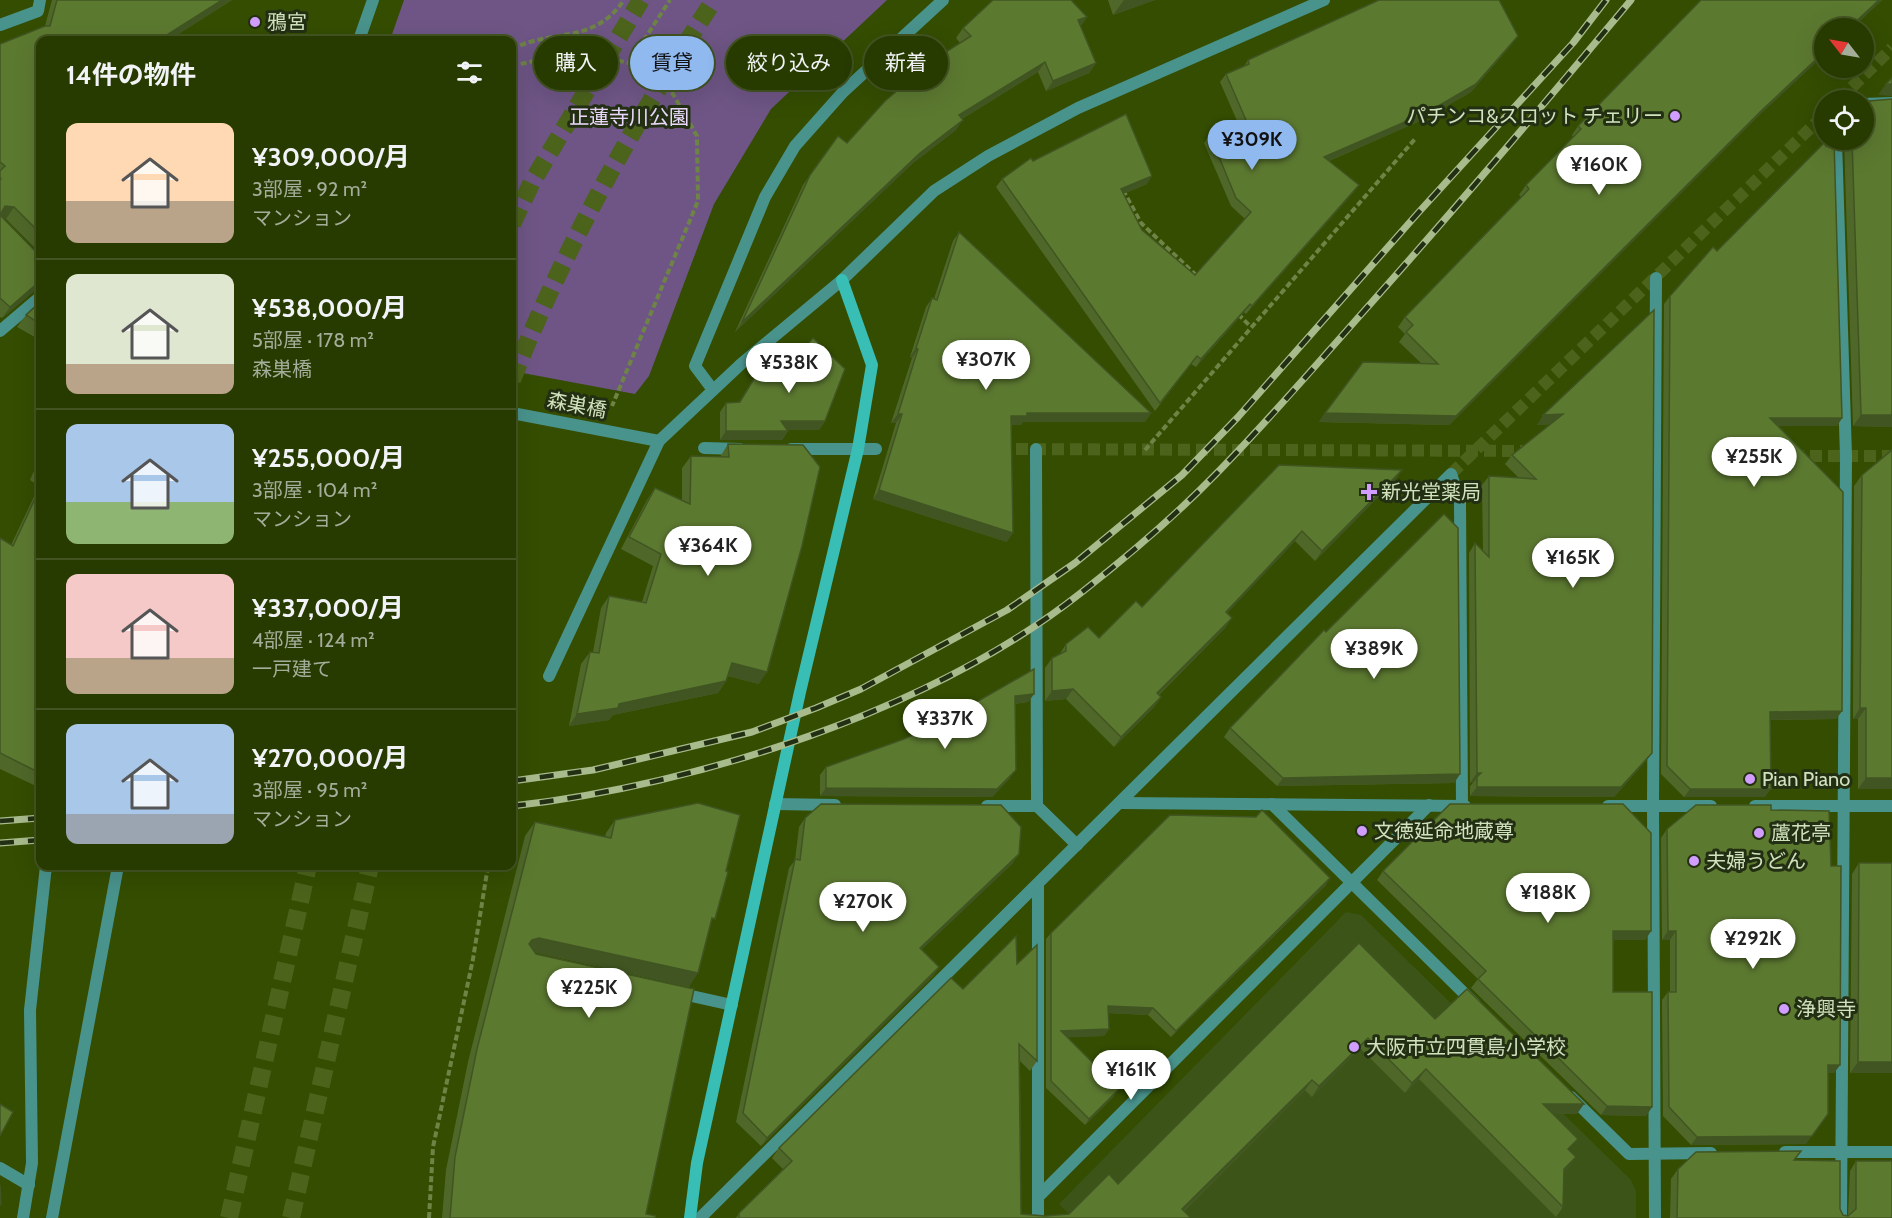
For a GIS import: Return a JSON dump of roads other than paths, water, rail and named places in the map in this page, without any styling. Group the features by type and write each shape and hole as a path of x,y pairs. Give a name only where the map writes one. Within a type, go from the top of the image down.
{"street":[{"path":"0,25 38,11 40,0"},
{"path":"360,36 373,0"},
{"path":"713,390 695,366 765,197 795,146 843,92 942,0"},
{"path":"549,676 659,441 713,390 842,280 934,191 988,156 1078,108 1324,0"},
{"path":"1874,104 1892,103"},
{"path":"1836,150 1846,456 1841,1218"},
{"path":"1655,1218 1653,806 1656,278"},
{"path":"690,1218 697,1163 775,804 858,449 872,364 842,280"},
{"path":"0,331 36,300"},
{"name":"森巣橋","path":"516,414 659,441"},
{"path":"704,448 750,449"},
{"path":"773,449 876,449"},
{"path":"1036,449 1037,806"},
{"path":"700,1218 1451,474 1460,501 1462,806"},
{"path":"1120,803 1478,806"},
{"path":"775,804 846,805"},
{"path":"1272,804 1486,1014"},
{"path":"1038,1197 1429,805"},
{"path":"978,806 1037,806 1077,845"},
{"path":"1593,806 1723,806"},
{"path":"1747,806 1892,806"},
{"path":"23,1218 32,1163 30,1010 46,870"},
{"path":"52,1218 117,870"},
{"path":"1038,884 1038,1218"},
{"path":"664,989 732,1005"},
{"path":"1562,1088 1629,1154 1727,1152"},
{"path":"1775,1152 1892,1152"},
{"path":"0,1168 28,1185"}],"tunnel":[{"path":"516,216 532,182 641,0"},
{"path":"516,370 555,281 603,185 629,138 714,0"},
{"path":"1849,90 1892,48"},
{"path":"1451,474 1814,125"},
{"path":"998,449 1532,451"},
{"path":"1792,456 1892,456"},
{"path":"229,1218 307,870"},
{"path":"291,1218 369,870"}],"railway":[{"path":"516,780 593,770 752,732 816,708 861,689 1007,610 1075,563 1182,475 1238,417 1418,213 1573,43 1606,0"},
{"path":"516,805 584,796 659,780 735,760 811,735 885,706 956,672 1022,634 1082,592 1168,520 1252,436 1461,201 1631,0"},
{"path":"0,821 36,818"},
{"path":"0,843 36,840"}],"place":[{"name":"鴉宮","path":"255,22"},
{"name":"パチンコ&スロット チェリー","path":"1675,116"},
{"name":"新光堂薬局","path":"1369,492"},
{"name":"Pian Piano","path":"1750,779"},
{"name":"文徳延命地蔵尊","path":"1362,831"},
{"name":"蘆花亭","path":"1759,833"},
{"name":"夫婦うどん","path":"1694,861"},
{"name":"浄興寺","path":"1784,1009"},
{"name":"大阪市立四貫島小学校","path":"1354,1047"}],"park label":[{"name":"正蓮寺川公園","path":"629,117"}]}
